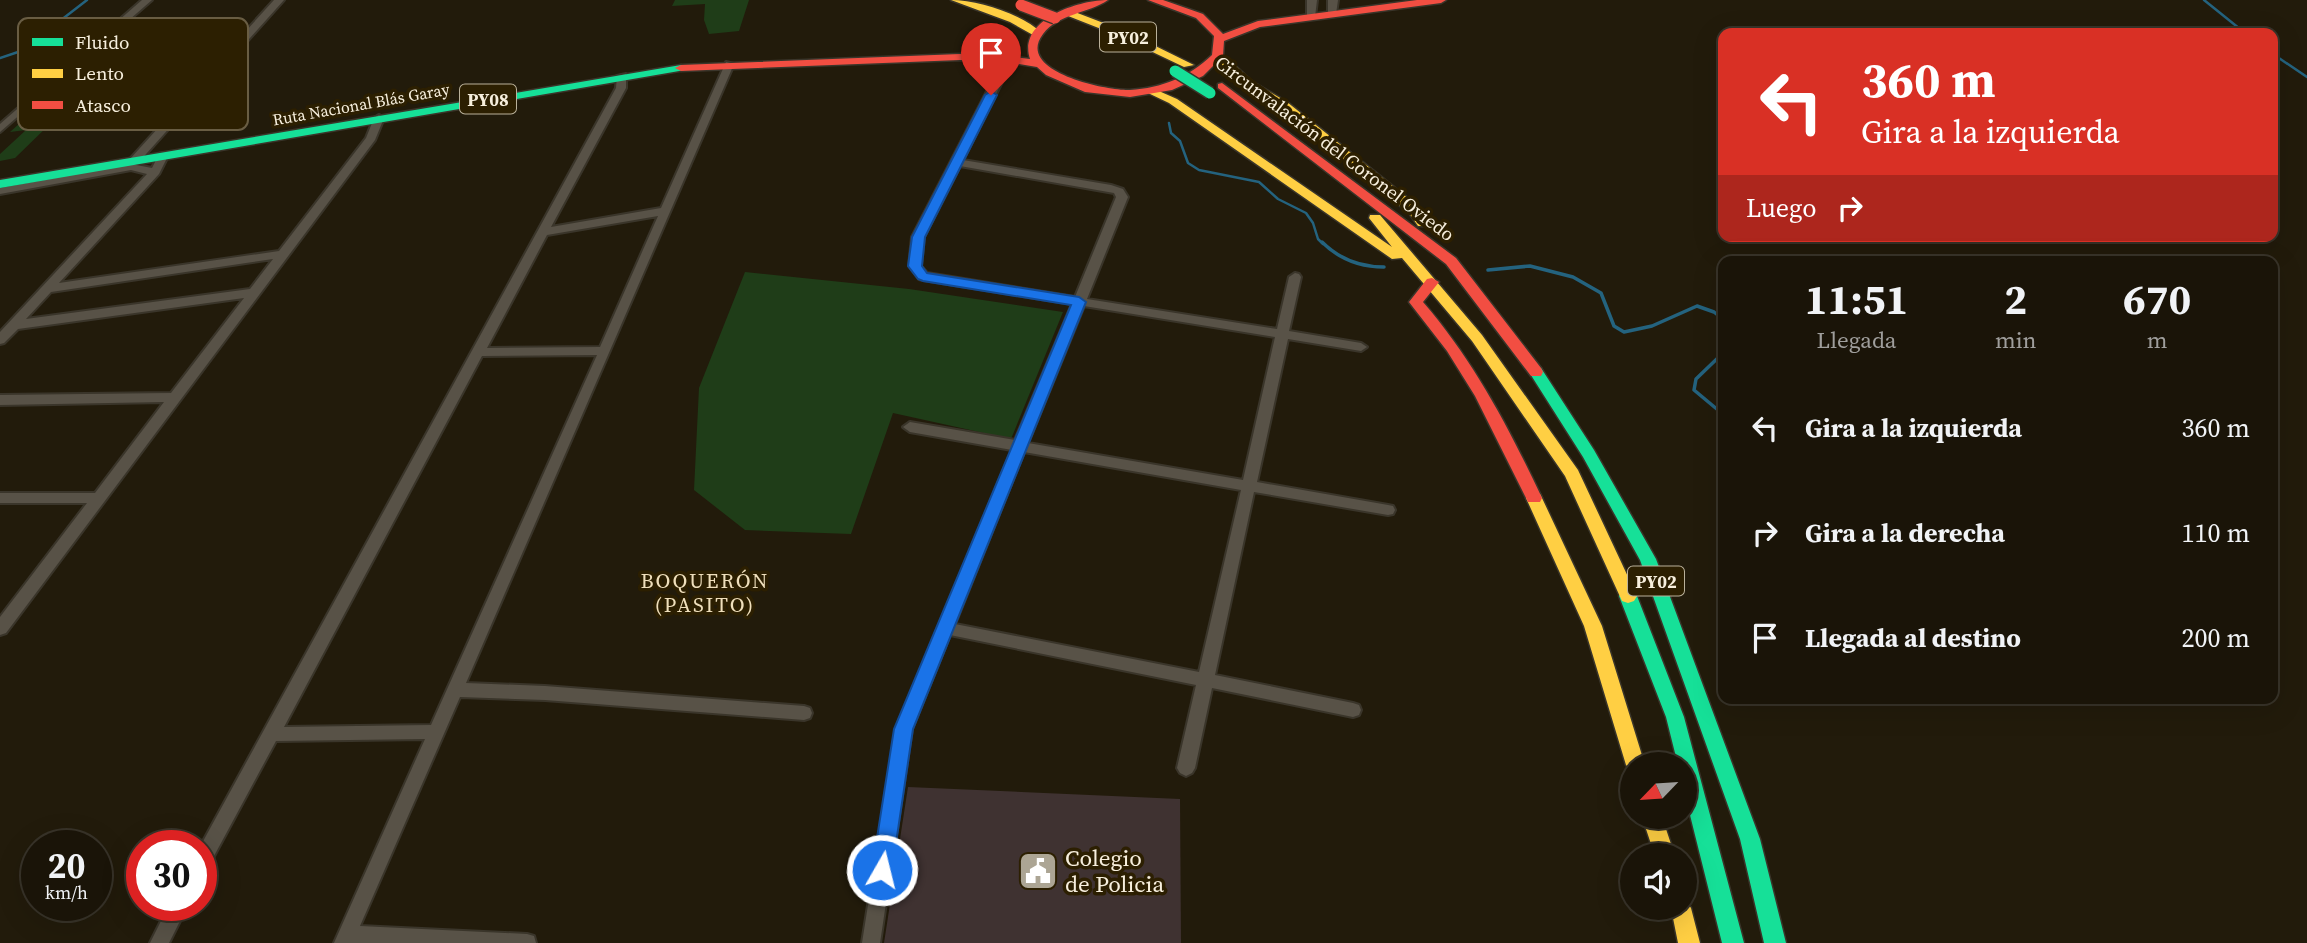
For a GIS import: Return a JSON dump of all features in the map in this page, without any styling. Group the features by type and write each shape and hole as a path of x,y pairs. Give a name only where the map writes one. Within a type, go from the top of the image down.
{"main road":[{"path":"956,0 1014,20 1035,37"},
{"path":"1096,0 1065,10 1044,24 1035,37 1033,48 1040,64 1058,78 1084,88 1117,93 1152,92 1196,78 1214,63 1220,47 1258,24 1312,8 1441,0"},
{"path":"1153,0 1180,3 1203,17 1217,31 1220,47 1232,71 1283,104 1414,210 1451,261"},
{"name":"Circunvalación del Coronel Oviedo","path":"1020,2 1061,15 1182,68 1216,89 1451,261 1537,374 1589,454 1648,559 1750,839 1775,943"},
{"path":"1203,17 1258,24"},
{"name":"Ruta Nacional Blás Garay","path":"981,56 1017,48 1035,37"},
{"name":"Ruta Nacional Blás Garay","path":"0,184 622,76 729,64 981,56 1040,64"},
{"name":"Circunvalación del Coronel Oviedo","path":"1216,89 1384,226 1477,338 1572,474 1617,567 1675,717 1733,943"},
{"path":"1152,92 1173,101 1428,279 1416,302 1440,329 1497,418 1593,626 1632,752"},
{"path":"1684,920 1689,943"}],"street":[{"path":"126,18 147,0"},
{"path":"248,34 279,0"},
{"path":"1005,58 1002,72 918,237 915,266 923,276 1361,347"},
{"path":"527,943 345,939 729,64"},
{"path":"217,833 621,88 622,76"},
{"path":"0,129 18,113"},
{"path":"0,629 371,138 379,118"},
{"path":"134,161 162,130"},
{"path":"0,340 155,172 163,156"},
{"path":"871,943 904,729 1122,197 1119,191 1111,188 956,162"},
{"path":"0,191 131,167 155,172"},
{"path":"542,232 666,211"},
{"path":"47,289 284,254"},
{"path":"1186,768 1295,277"},
{"path":"14,325 256,292"},
{"path":"477,352 605,351"},
{"path":"0,400 177,397"},
{"path":"910,427 1388,510"},
{"path":"0,498 101,498"},
{"path":"0,604 18,604"},
{"path":"945,628 1353,710"},
{"path":"455,690 545,693 804,713"},
{"path":"269,734 436,732"},
{"path":"159,943 171,921"}],"green space":[{"path":"675,0 749,0 739,31 709,34 704,20 705,4 672,6"},
{"path":"26,130 44,130 15,158 0,161 0,154"},
{"path":"745,272 909,289 1063,312 1011,439 893,413 851,534 745,530 694,490 699,388"}],"building":[{"name":"Colegio de Policia","path":"908,787 1180,799 1181,943 884,943"}],"waterway":[{"path":"64,18 87,0"},
{"path":"2204,0 2239,28"},
{"path":"0,58 18,52"},
{"path":"2278,57 2307,77"},
{"path":"1169,123 1171,133 1180,141 1188,163 1199,170 1259,182 1278,199 1306,213 1323,244"},
{"path":"1322,242 1350,261 1384,267"},
{"path":"1488,270 1530,266 1573,277 1601,293 1614,326 1624,332 1652,326 1697,306 1718,315"},
{"path":"1718,358 1696,379 1694,390 1718,410"}],"traffic: fast":[{"path":"0,184 681,68"},
{"path":"1175,71 1210,93"},
{"path":"1536,372 1589,454 1648,559 1750,839 1775,943"},
{"path":"1628,596 1675,717 1733,943"}],"traffic: slow":[{"path":"956,0 1014,20 1037,33"},
{"path":"1067,12 1123,34 1188,65"},
{"path":"1226,63 1249,84 1283,104 1414,210 1423,223"},
{"path":"1152,91 1173,101 1397,256"},
{"path":"1375,218 1477,338 1572,474 1628,596"},
{"path":"1534,498 1593,626 1632,752"},
{"path":"1656,830 1661,843"},
{"path":"1684,920 1689,943"}],"traffic: jam":[{"path":"1103,0 1075,9 1045,25 1036,36 1032,47 1036,60 1050,73 1089,90 1130,94 1168,88 1199,74 1217,56 1219,36 1199,16 1153,0"},
{"path":"1220,39 1258,24 1441,0"},
{"path":"1021,5 1055,18"},
{"path":"681,68 960,57 1000,58 1040,64"},
{"path":"1222,86 1451,261 1536,372"},
{"path":"1432,282 1416,302 1468,371 1534,498"}],"place":[{"name":"Colegio de Policia","path":"1038,871"}],"district":[{"name":"BOQUERÓN (PASITO)","path":"705,592"}],"route":[{"path":"882,870 904,729 1079,302 923,276 915,266 918,237 991,95"}]}
